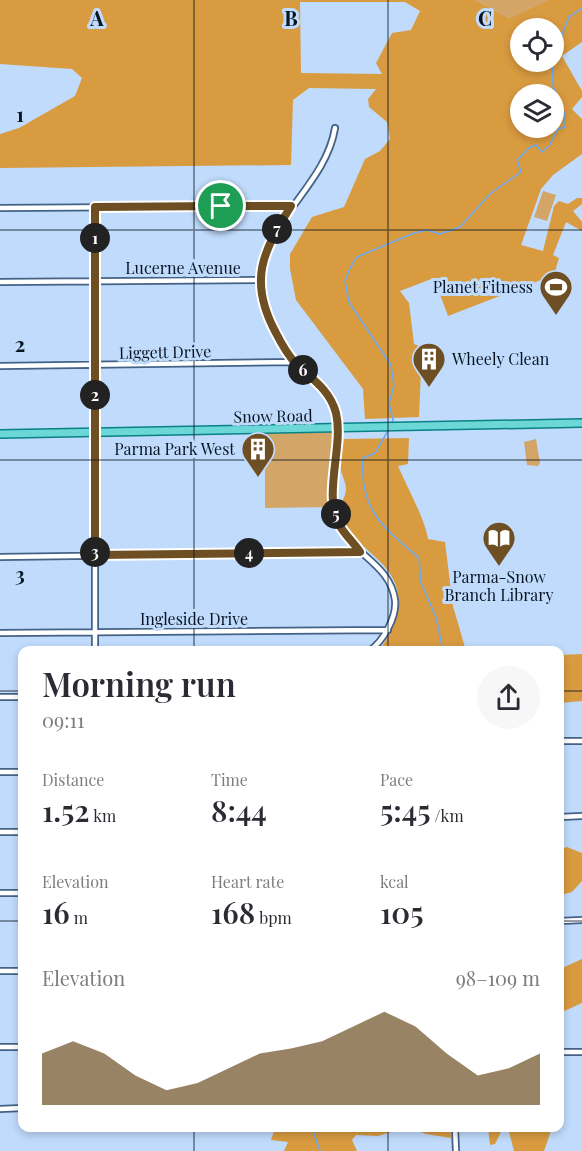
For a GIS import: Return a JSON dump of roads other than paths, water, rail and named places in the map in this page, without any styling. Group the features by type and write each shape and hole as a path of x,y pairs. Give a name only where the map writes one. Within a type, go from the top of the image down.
{"main road":[{"name":"Snow Road","path":"0,434 582,423"}],"street":[{"path":"335,128 332,147 271,239 259,280 267,316 295,362 328,395 335,410 339,428 335,507 339,525 360,552 379,566 389,582 395,602 388,630 374,646"},
{"path":"0,208 291,206"},
{"path":"95,207 95,646"},
{"name":"Lucerne Avenue","path":"0,282 259,280"},
{"name":"Liggett Drive","path":"0,366 295,362"},
{"path":"0,557 95,553 360,552"},
{"name":"Ingleside Drive","path":"0,633 388,630"},
{"path":"0,697 18,697"},
{"path":"564,741 582,741"},
{"path":"0,772 18,772"},
{"path":"564,817 582,816"},
{"path":"0,832 18,832"},
{"path":"0,893 18,892"},
{"path":"564,921 582,921"},
{"path":"0,971 18,971"},
{"path":"0,1047 18,1047"},
{"path":"564,1052 582,1052"},
{"path":"0,1109 18,1108"},
{"path":"455,1132 456,1151"}],"waterway":[{"path":"564,30 569,17 582,8"},
{"path":"391,424 393,420 389,403 394,386 391,365 349,302 345,281 350,268 357,257 414,233 427,230 440,234 460,227 491,193 521,172 517,160 530,147 536,145 542,152 549,146 558,129 565,127 565,115 553,86 552,72"},
{"path":"389,429 375,453 363,458 365,491 369,504 384,526 419,558 421,583 436,617 442,646"},
{"path":"313,1132 320,1151"}],"place":[{"name":"Planet Fitness","path":"556,316"},
{"name":"Wheely Clean","path":"429,388"},
{"name":"Parma Park West","path":"258,478"},
{"name":"Parma-Snow Branch Library","path":"499,567"}]}
